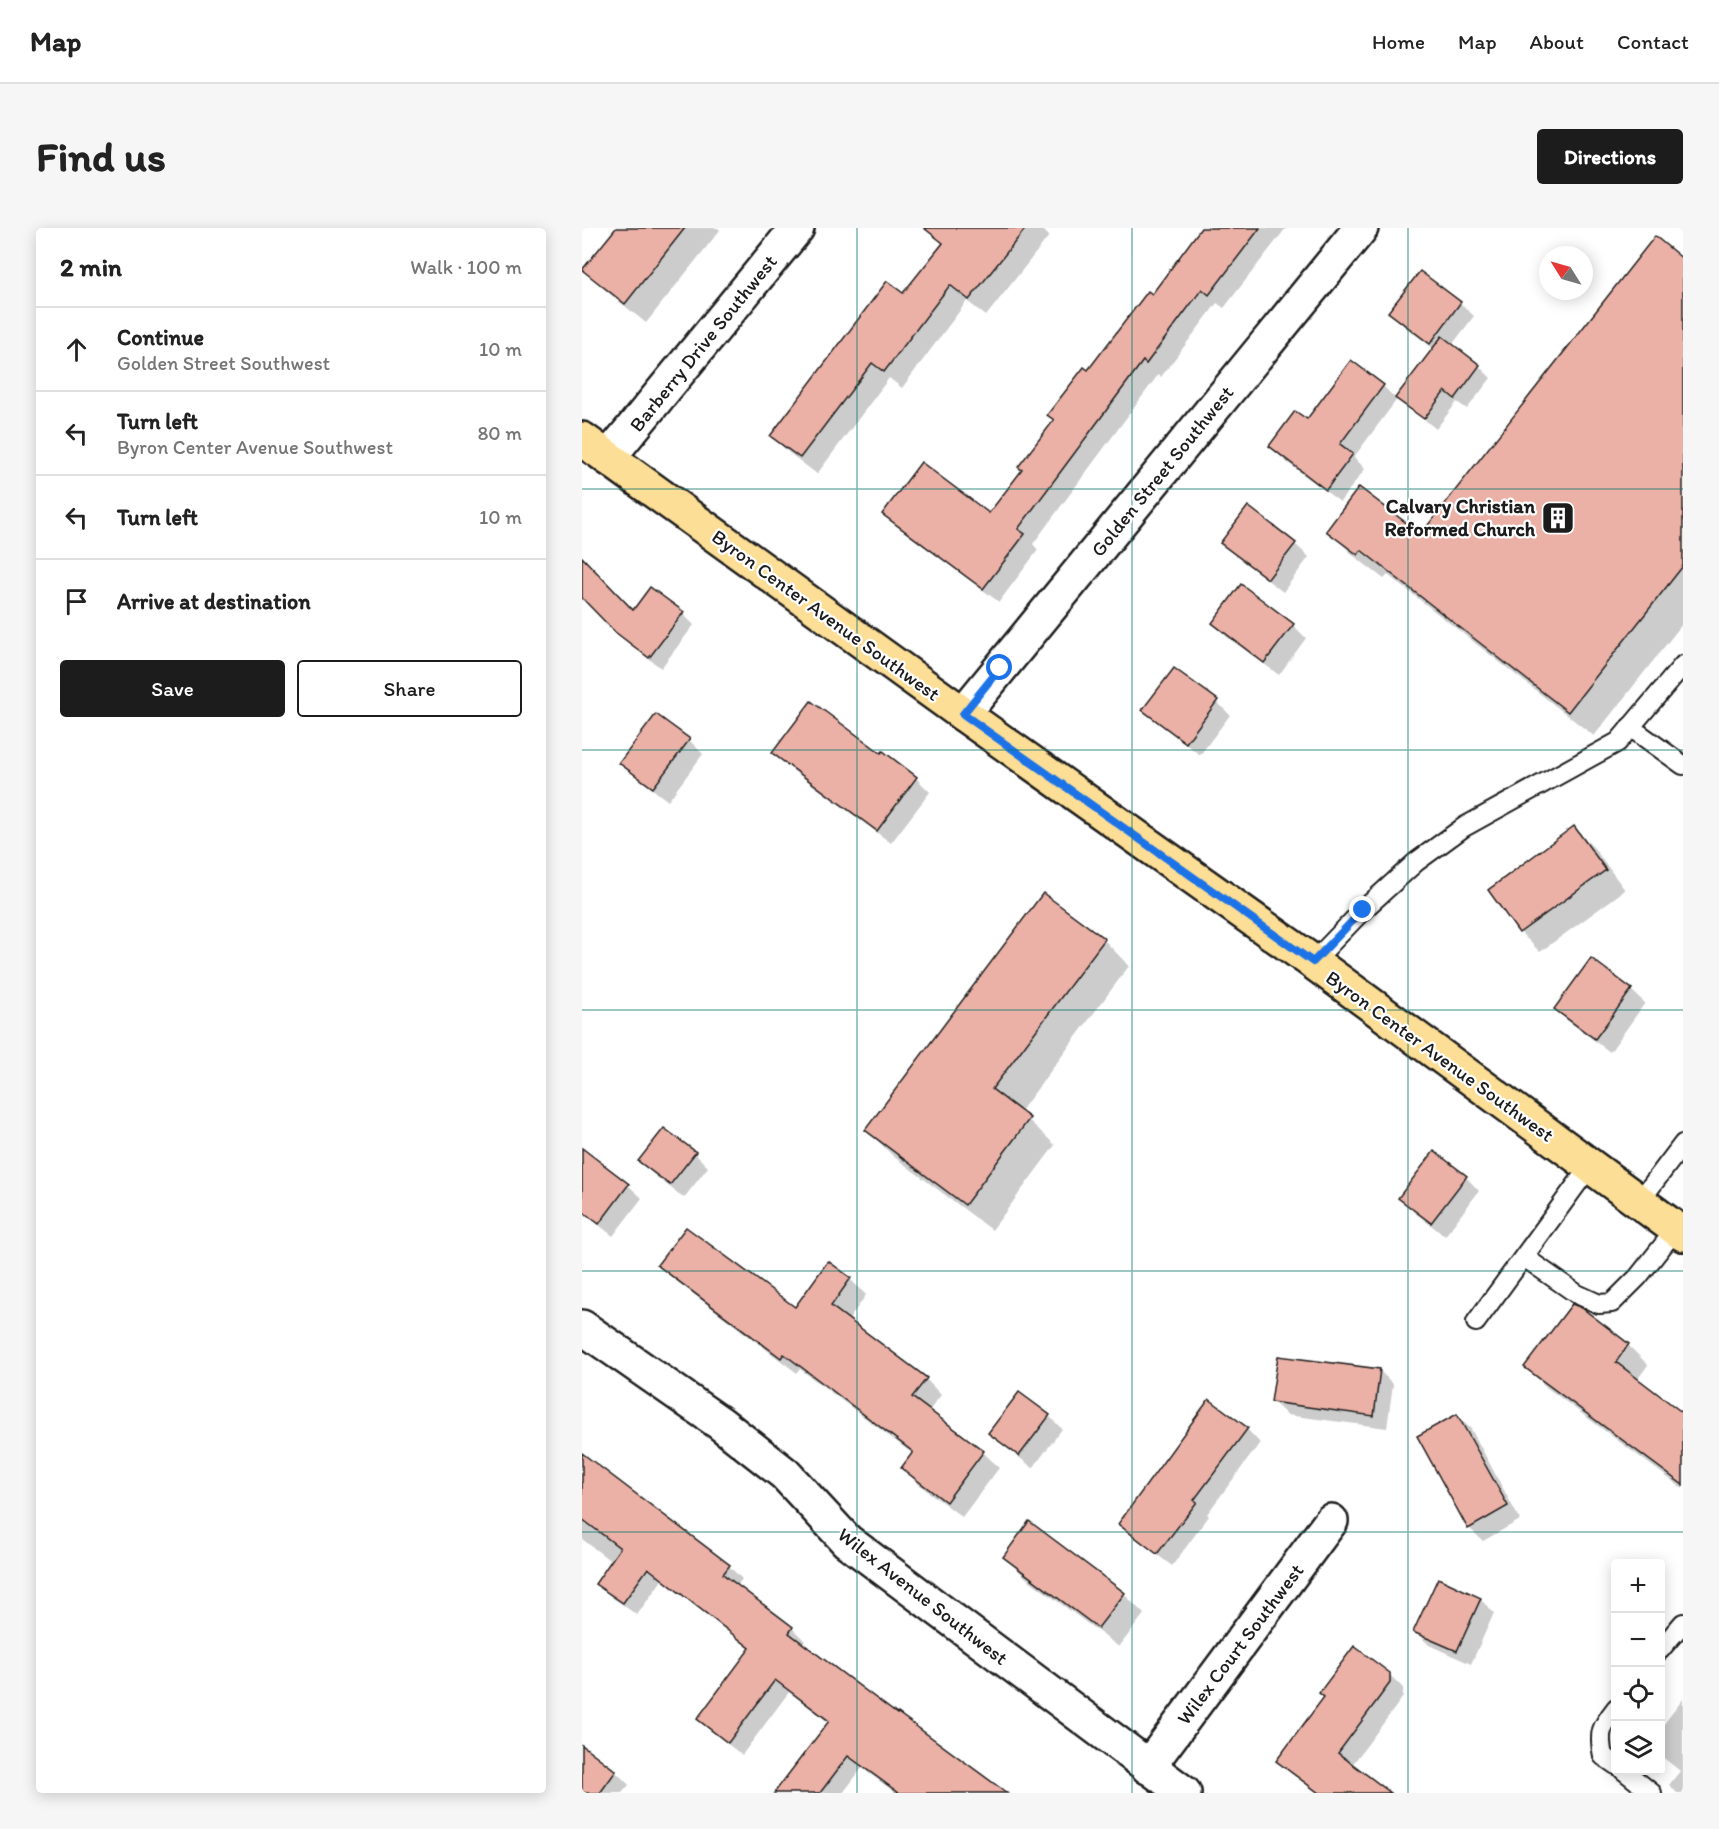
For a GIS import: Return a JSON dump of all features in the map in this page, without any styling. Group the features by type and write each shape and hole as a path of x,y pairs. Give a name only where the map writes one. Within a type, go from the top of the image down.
{"main road":[{"name":"Byron Center Avenue Southwest","path":"582,439 963,714 1313,962 1679,1232"}],"street":[{"name":"Golden Street Southwest","path":"963,714 1361,228"},
{"name":"Barberry Drive Southwest","path":"608,458 785,232"},
{"name":"Wilex Avenue Southwest","path":"582,1327 720,1423 784,1474 847,1541 1184,1793"},
{"name":"Wilex Court Southwest","path":"1148,1767 1331,1521"}],"lane":[{"path":"1313,962 1363,910 1432,850 1464,827 1618,742 1683,665"},
{"path":"1630,727 1683,765"},
{"path":"1639,1202 1683,1144"},
{"path":"1476,1322 1590,1166"},
{"path":"1524,1257 1577,1294 1599,1304 1612,1303 1627,1290 1679,1232"},
{"path":"1665,1644 1683,1623"},
{"path":"1611,1715 1603,1725 1600,1741 1603,1756 1611,1762"},
{"path":"1629,1775 1652,1793"}],"building":[{"path":"616,228 685,228 625,304 582,270"},
{"path":"924,228 1026,228 969,300 950,285 884,372 872,363 800,458 770,436 887,281 903,293 943,243"},
{"path":"1201,228 1260,228 1209,295 1202,289 1146,364 1143,361 1018,529 1025,534 983,589 882,514 921,462 989,513 1022,470 1018,467 1054,420 1047,415 1084,367 1088,370 1148,291 1152,294"},
{"name":"Calvary Christian Reformed Church","path":"1655,236 1683,259 1683,566 1568,712 1361,550 1358,555 1326,531 1359,487 1421,534"},
{"path":"1420,271 1461,302 1430,344 1388,312"},
{"path":"1442,336 1480,365 1455,399 1445,391 1424,419 1395,398"},
{"path":"1351,360 1384,385 1340,444 1353,454 1326,490 1269,446 1295,411 1307,419"},
{"path":"1248,506 1296,543 1268,579 1220,543"},
{"path":"582,557 633,610 650,587 684,612 649,658 615,632 582,598"},
{"path":"1241,584 1294,624 1264,663 1212,623"},
{"path":"1174,668 1218,700 1186,743 1142,710"},
{"path":"811,701 917,777 877,831 772,753"},
{"path":"656,714 690,739 653,788 619,763"},
{"path":"1574,826 1606,870 1519,933 1488,890"},
{"path":"1043,893 1105,939 992,1089 1030,1118 965,1205 865,1130"},
{"path":"1591,958 1632,989 1595,1039 1554,1009"},
{"path":"664,1128 696,1152 670,1185 638,1161"},
{"path":"582,1148 629,1184 599,1224 582,1211"},
{"path":"1434,1151 1467,1176 1431,1223 1398,1198"},
{"path":"686,1227 795,1307 828,1261 851,1278 831,1306 927,1378 912,1397 984,1451 946,1502 901,1468 913,1452 784,1354 781,1358 657,1265"},
{"path":"1572,1304 1582,1308 1629,1344 1616,1362 1683,1413 1683,1485 1524,1367"},
{"path":"1278,1356 1380,1369 1374,1416 1271,1402"},
{"path":"1019,1392 1050,1415 1019,1456 988,1433"},
{"path":"1209,1399 1248,1428 1194,1500 1197,1502 1157,1554 1118,1524"},
{"path":"1457,1414 1508,1506 1468,1529 1417,1436"},
{"path":"582,1453 730,1565 723,1574 793,1627 789,1633 1007,1793 899,1793 848,1756 820,1793 774,1793 829,1721 775,1680 728,1743 697,1719 750,1648 648,1568 623,1603 595,1584 620,1548 582,1519"},
{"path":"1029,1521 1125,1593 1098,1628 1003,1557"},
{"path":"1438,1578 1481,1598 1457,1651 1413,1632"},
{"path":"1354,1646 1390,1673 1390,1683 1338,1753 1391,1793 1319,1793 1276,1761 1324,1697 1319,1693"},
{"path":"582,1745 616,1771 600,1793 582,1793"}],"place":[{"name":"Calvary Christian Reformed Church","path":"1558,518"}],"route":[{"path":"1000,668 963,714 1313,962 1363,910"}]}
